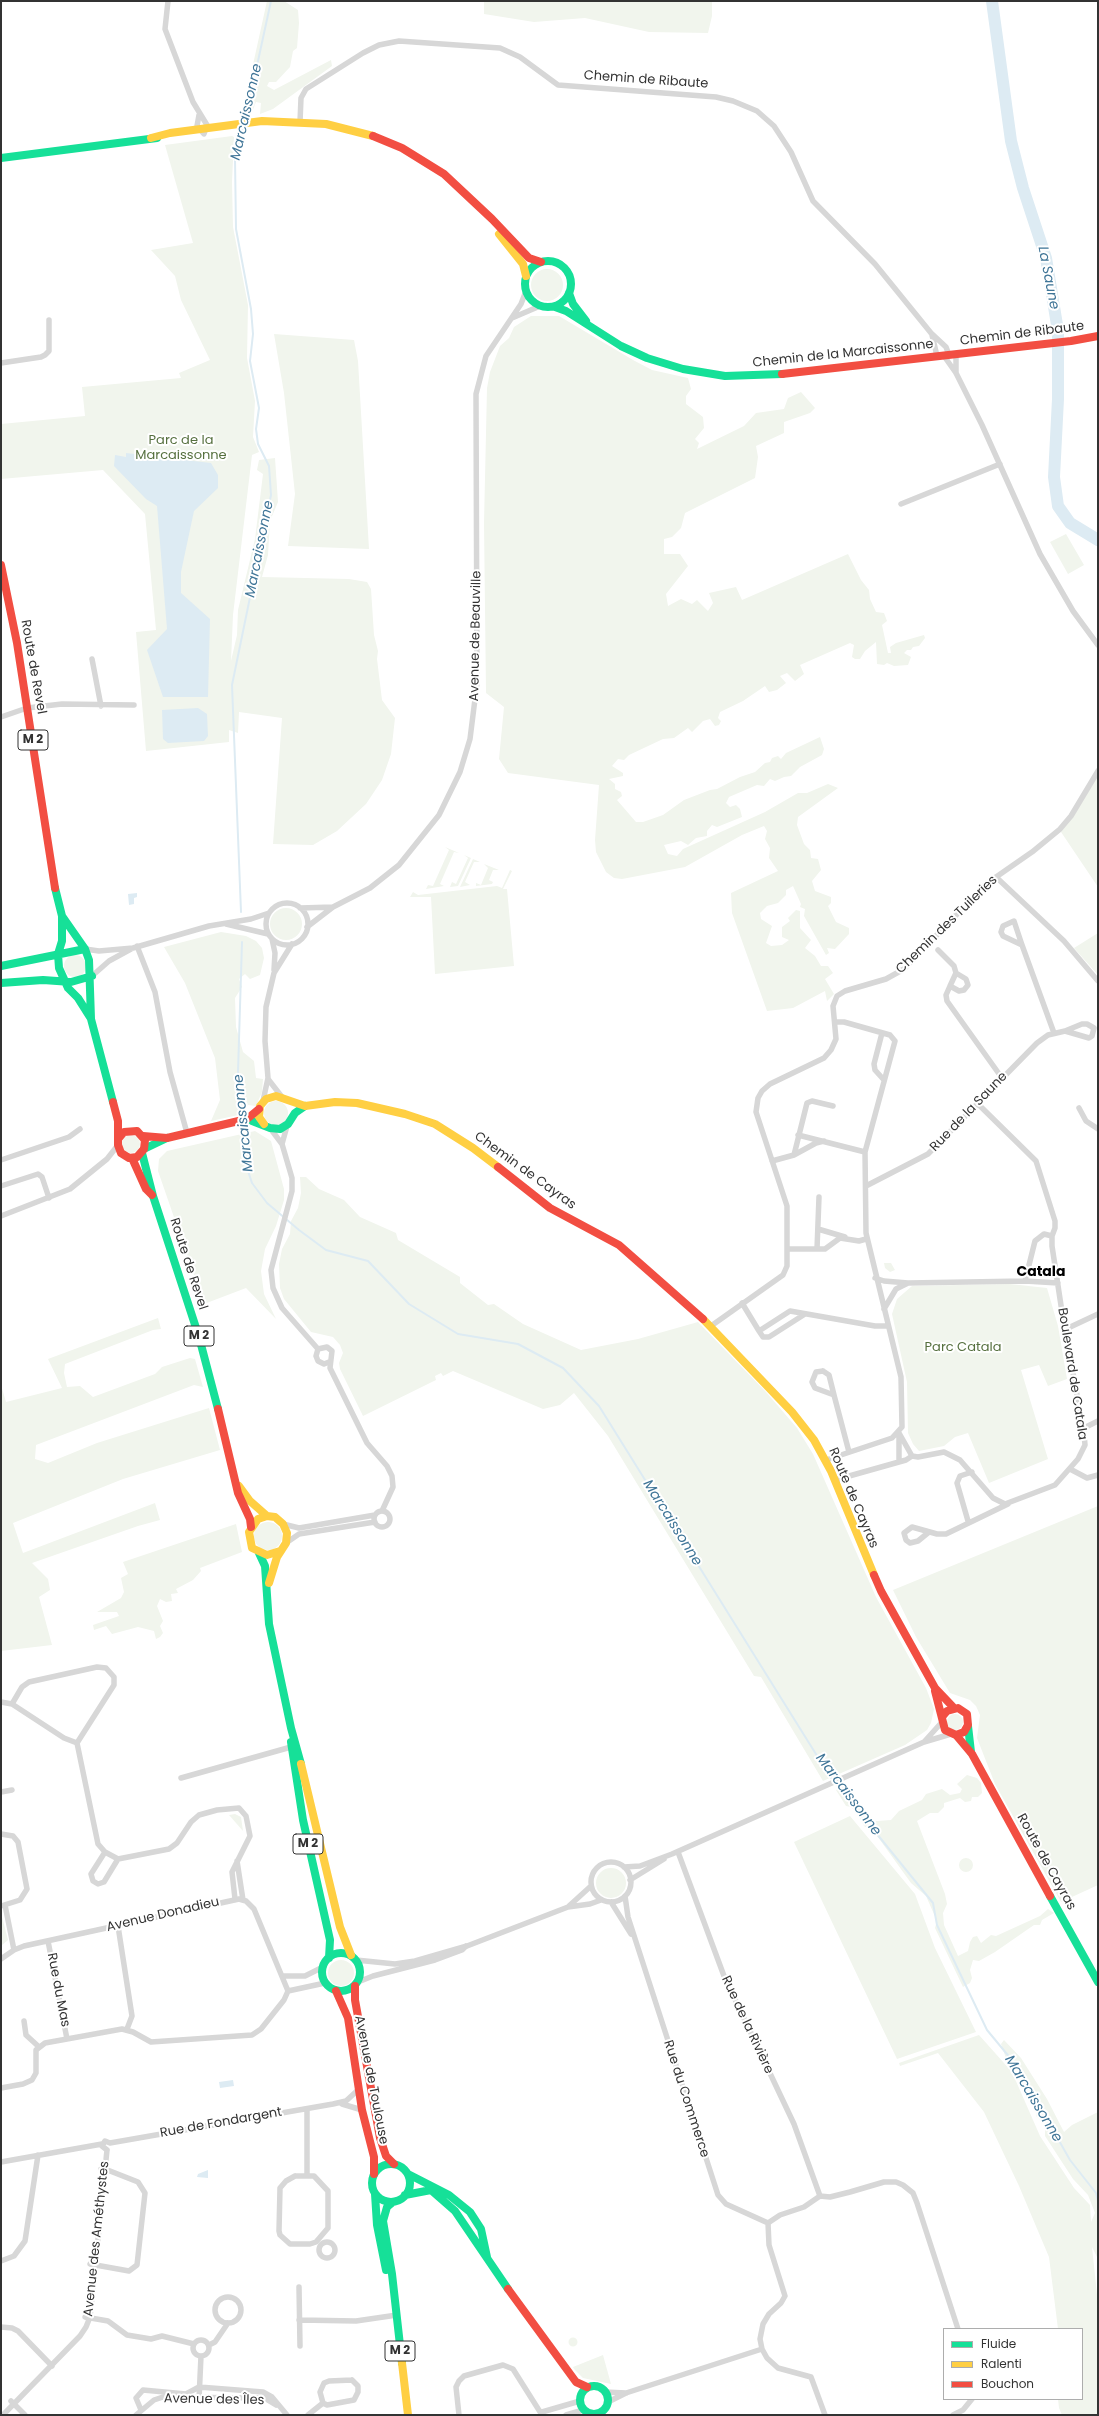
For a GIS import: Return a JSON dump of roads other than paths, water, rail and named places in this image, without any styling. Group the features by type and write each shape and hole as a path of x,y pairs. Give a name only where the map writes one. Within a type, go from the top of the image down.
{"main road":[{"path":"1,158 254,123 300,122 326,124 353,130 402,148 444,174 479,208 529,258 541,262 554,262 565,269 570,280 569,293 563,302 554,307 540,306 531,300 526,291 526,276 523,264 479,208"},
{"path":"526,276 534,266 541,262"},
{"name":"Chemin de la Marcaissonne","path":"569,293 573,304 588,324"},
{"name":"Chemin de la Marcaissonne","path":"554,307 588,324 621,346 647,358 682,369 725,376 778,375 947,355"},
{"name":"Chemin de Ribaute","path":"947,355 1071,341 1098,336"},
{"name":"Route de Revel","path":"1,565 17,643 46,840 62,916 62,940 58,954 59,968 64,982 92,1019"},
{"name":"Route de Revel","path":"62,916 85,949 90,960 92,976 90,989 92,1019 120,1128 118,1142 146,1189 153,1196"},
{"path":"1,966 85,949"},
{"path":"1,983 43,980 64,982 79,981 92,976"},
{"name":"Chemin de Cayras","path":"263,1101 272,1096 305,1106 335,1102 357,1103 405,1114 446,1130 550,1208 619,1246 704,1320"},
{"path":"285,1099 291,1107 290,1120"},
{"path":"128,1157 167,1138 246,1119 259,1109 263,1101"},
{"path":"246,1119 280,1129 305,1106"},
{"name":"Route de Revel","path":"115,1108 133,1130 143,1136 143,1151 153,1196 199,1337 240,1499 250,1519 251,1527"},
{"path":"259,1109 259,1117 267,1126"},
{"path":"118,1142 124,1132 133,1130"},
{"path":"143,1136 167,1138"},
{"name":"Route de Cayras","path":"704,1320 792,1412 814,1440 826,1460 835,1480 873,1574 935,1688 954,1708 965,1711 968,1718 972,1754"},
{"name":"Route de Revel","path":"236,1479 250,1501 267,1516"},
{"path":"267,1516 277,1519 284,1524 287,1533 286,1542 280,1551 272,1555 259,1553 250,1543 248,1535 251,1527 258,1519 267,1516"},
{"name":"M 2","path":"267,1588 280,1551"},
{"name":"M 2","path":"259,1553 265,1566 269,1624 291,1728 299,1754 340,1927 353,1958"},
{"name":"Route de Cayras","path":"935,1688 945,1730 954,1735 972,1754 1098,1982"},
{"path":"942,1720 947,1711 954,1708"},
{"path":"954,1735 964,1732 968,1725"},
{"name":"M 2","path":"291,1728 291,1747 303,1820 330,1940 329,1958"},
{"path":"339,1953 353,1958 361,1973 357,1984 343,1992 336,1991 325,1983 323,1967 329,1958 339,1953"},
{"name":"Avenue de Toulouse","path":"357,1984 355,2000 380,2138 386,2156 394,2164"},
{"name":"Avenue de Toulouse","path":"336,1991 348,2018 362,2110 374,2157 374,2174"},
{"path":"488,2260 481,2229 470,2212 449,2195 408,2174 402,2167 394,2164 382,2166 374,2174 372,2184 375,2194 383,2200 393,2202 405,2195 422,2190 431,2190 438,2194 455,2211 488,2260 576,2382 583,2394 583,2410 595,2415 604,2413 608,2402 605,2392 597,2387 583,2394"},
{"path":"405,2195 410,2187 408,2174"},
{"name":"M 2","path":"375,2194 379,2236 397,2315 408,2415"},
{"name":"M 2","path":"392,2288 392,2274 383,2220 387,2207 393,2202"}],"street":[{"path":"168,1 165,29 199,115 203,130"},
{"name":"Chemin de Ribaute","path":"300,122 301,98 306,89 363,53 379,45 399,41 500,48 520,57 558,85 708,97 733,101 757,111 774,126 791,152 813,201 875,264 947,355"},
{"path":"199,115 203,130"},
{"name":"Avenue de Beauville","path":"307,927 333,907 379,881 399,865 439,815 453,788 466,756 470,740 477,682 476,394 486,356 496,337 512,318 526,291"},
{"name":"Avenue de Beauville","path":"512,318 540,306"},
{"path":"1,363 41,357 45,355 49,350 49,320"},
{"name":"Chemin de Ribaute","path":"931,333 946,347 947,355"},
{"path":"947,355 1000,464 1040,554 1073,611 1098,645"},
{"path":"947,355 956,372"},
{"path":"901,504 1000,464"},
{"path":"92,659 101,706"},
{"path":"1,717 27,708 62,704 101,706 134,705"},
{"name":"Chemin des Tuileries","path":"711,1326 783,1275 787,1266 787,1206 756,1112 758,1098 770,1084 813,1064 828,1054 836,1039 833,1002 840,993 886,979 904,969 983,887 1032,852 1060,829 1071,816 1098,772"},
{"path":"996,877 1064,941 1098,981"},
{"path":"85,949 99,951 135,947 224,923 269,913 282,904 291,904 300,908 305,915 307,927 302,938 292,944 274,973"},
{"name":"Avenue de Beauville","path":"300,908 333,907"},
{"path":"263,1101 268,1078 265,1041 266,1007 274,973 275,953 266,926 269,913"},
{"path":"224,923 270,936 281,944 292,944"},
{"path":"1022,944 1054,1034"},
{"path":"92,976 109,961 135,947"},
{"path":"135,947 155,992 170,1072 187,1133"},
{"path":"938,950 954,966 956,973 946,995 947,1002 1002,1078"},
{"path":"950,986 959,991 964,990 968,985 966,979 956,973"},
{"path":"835,1022 844,1022 890,1035 895,1041 865,1152 866,1239 901,1377 902,1427 899,1433 899,1462"},
{"name":"Rue de la Saune","path":"866,1186 928,1154 1042,1039 1087,1024 1092,1026 1094,1031 1092,1036 1086,1039 1065,1032"},
{"path":"882,1033 874,1064 875,1070 884,1080"},
{"path":"268,1078 271,1085 285,1099"},
{"path":"794,1155 807,1103 812,1101 833,1106"},
{"name":"Boulevard de Catala","path":"929,1532 946,1534 960,1528 968,1521 1050,1488 1070,1469 1084,1450 1084,1428 1058,1283 1052,1236 1055,1222 1038,1165 977,1103"},
{"path":"1079,1108 1086,1121 1098,1129"},
{"path":"282,1144 284,1130 290,1120"},
{"path":"267,1126 282,1144 292,1178 291,1200 271,1270 276,1297 287,1314 318,1349"},
{"path":"1,1160 69,1137 80,1129"},
{"path":"798,1135 865,1152"},
{"path":"772,1161 794,1155 816,1143 826,1141"},
{"path":"1,1216 49,1198 81,1182 107,1159 118,1142"},
{"path":"107,1159 128,1157"},
{"path":"1,1186 38,1174 42,1177 49,1198"},
{"path":"817,1249 819,1197"},
{"path":"818,1229 859,1241 866,1239"},
{"path":"1025,1281 1035,1240 1044,1234 1052,1236"},
{"path":"788,1248 825,1249 840,1238 846,1238"},
{"path":"875,1278 884,1281 908,1283 1025,1281 1058,1283"},
{"path":"884,1309 896,1289 908,1283"},
{"path":"742,1303 763,1337 769,1337 805,1314"},
{"path":"759,1330 790,1311 875,1326 888,1326"},
{"path":"1066,1329 1098,1314"},
{"path":"284,1524 299,1528 375,1515 382,1511 393,1487 392,1476 387,1466 367,1443 330,1368 330,1362 333,1357 330,1349 324,1347 318,1349"},
{"path":"318,1349 316,1356 318,1361 324,1364 330,1362"},
{"path":"834,1395 815,1388 812,1377 816,1372 823,1371 829,1375 849,1452"},
{"path":"1084,1428 1098,1421"},
{"path":"826,1460 892,1438 899,1433"},
{"path":"899,1433 912,1456"},
{"path":"835,1480 899,1462 912,1456 918,1457 944,1452 960,1460 997,1501 1010,1504"},
{"path":"1070,1469 1087,1478 1098,1475"},
{"path":"968,1521 957,1483 960,1476 972,1472"},
{"path":"375,1515 375,1522 381,1528 388,1525 390,1520 389,1515 382,1511"},
{"path":"286,1542 299,1534 375,1522"},
{"path":"12,1704 22,1687 29,1682 97,1667 106,1668 114,1676 114,1685 77,1743 96,1838 105,1852 118,1859 169,1849 177,1843 191,1822 199,1815 235,1808 244,1813 250,1836 231,1876 234,1899"},
{"path":"1,1702 12,1704 64,1738 77,1743"},
{"path":"924,1742 942,1720"},
{"path":"624,1867 630,1880 630,1888 625,1896 611,1902 601,1900 594,1894 591,1886 592,1874 602,1864 613,1862 624,1867 640,1866 675,1853 924,1742 954,1735"},
{"path":"181,1778 291,1747"},
{"path":"1,1792 12,1790"},
{"path":"1,1834 13,1836 18,1842 26,1886 25,1893 20,1900 3,1905 14,1950"},
{"path":"105,1852 91,1874 93,1880 98,1884 104,1882 118,1859"},
{"path":"630,1880 675,1853"},
{"name":"Rue de la Rivière","path":"675,1853 727,1983 791,2118 820,2196"},
{"path":"1,2088 23,2084 32,2080 36,2073 35,2056 38,2046 44,2043 127,2029 151,2042 252,2035 261,2029 284,2000 288,1991 254,1909 243,1900 237,1861"},
{"path":"568,1907 591,1886"},
{"name":"Rue du Commerce","path":"625,1896 626,1910 718,2195 731,2207 768,2223"},
{"name":"Avenue Donadieu","path":"1,1959 14,1950 48,1941 234,1899 243,1900"},
{"path":"353,1958 395,1964 467,1946 568,1907 590,1904 601,1900"},
{"name":"Rue du Commerce","path":"611,1902 619,1912 638,1947"},
{"path":"118,1926 132,2016 127,2029"},
{"name":"Rue du Mas","path":"48,1941 67,2038"},
{"path":"357,1984 380,1974 435,1960 462,1950 467,1946"},
{"path":"283,1976 305,1976 323,1967"},
{"path":"288,1991 325,1983"},
{"path":"24,2021 26,2035 38,2046"},
{"name":"Rue de Fondargent","path":"1,2162 102,2144 106,2141 110,2143 333,2104 346,2101 359,2089"},
{"name":"Rue de Fondargent","path":"333,2104 344,2104 362,2110"},
{"path":"307,2109 307,2176"},
{"path":"102,2144 104,2149 107,2150 110,2148 110,2143"},
{"name":"Avenue des Améthystes","path":"3,2415 13,2403 52,2366 80,2336 87,2317 103,2169 107,2150"},
{"path":"1,2261 14,2256 25,2241 38,2155"},
{"path":"92,2264 129,2271 137,2265 138,2258 145,2193 138,2182 103,2169"},
{"path":"310,2244 323,2240 330,2243 334,2248 332,2256 326,2258 321,2255 319,2246 323,2240 328,2228 328,2191 318,2178 307,2176 290,2178 280,2188 280,2235 290,2244 310,2244 319,2246"},
{"path":"825,2415 810,2377 778,2368 770,2362 762,2349 761,2334 763,2324 770,2314 782,2303 785,2296 769,2245 768,2223 780,2215 804,2207 820,2196 830,2197 884,2182 896,2182 909,2189 917,2203 958,2328"},
{"path":"299,2287 300,2346"},
{"path":"209,2345 214,2342 228,2323 237,2320 241,2311 239,2302 226,2296 219,2299 214,2308 217,2318 228,2323"},
{"path":"299,2320 356,2321 397,2315"},
{"path":"87,2317 108,2321 127,2335 151,2339 162,2336 194,2344 201,2340 209,2345"},
{"path":"1,2327 12,2328 18,2331 52,2366"},
{"path":"194,2344 194,2352 201,2356"},
{"path":"201,2356 208,2353 209,2345"},
{"path":"608,2402 626,2393 762,2349"},
{"path":"199,2399 198,2387 201,2356"},
{"path":"459,2415 456,2387 459,2381 464,2376 503,2365 513,2369 542,2414 583,2394"},
{"path":"308,2415 323,2403 327,2404 354,2400 357,2396 358,2386 352,2380 329,2381 321,2387 323,2403"},
{"name":"Avenue des Îles","path":"138,2413 136,2398 143,2390 186,2394 198,2387 263,2392 272,2397 287,2415"},
{"path":"605,2392 626,2393"},
{"name":"Avenue des Îles","path":"138,2413 154,2400 163,2397 199,2399 266,2399 287,2415"},
{"path":"954,2415 963,2410 971,2400"},
{"path":"13,2403 25,2415"},
{"path":"566,2415 583,2410"}],"waterway":[{"name":"Marcaissonne","path":"245,121 271,1"},
{"name":"La Saune","path":"992,1 1011,141 1023,188 1046,258 1058,331 1058,399 1054,477 1058,506 1070,523 1098,540"},
{"name":"Marcaissonne","path":"241,912 232,685 271,495 269,466 258,444 256,429 259,408 250,361 253,334 251,309 236,229 235,158 243,125"},
{"name":"Marcaissonne","path":"242,942 238,1072 242,1118"},
{"name":"Marcaissonne","path":"242,1123 247,1168 252,1183 267,1203 299,1230 326,1250 368,1261 409,1304 458,1334 518,1344 563,1368 599,1406 829,1775 933,1903 937,1925 987,2030 1016,2065 1070,2160 1096,2193 1098,2201"}],"district":[{"name":"Catala","path":"1041,1272"}],"park label":[{"name":"Parc de la Marcaissonne","path":"181,448"},
{"name":"Parc Catala","path":"963,1348"}]}
